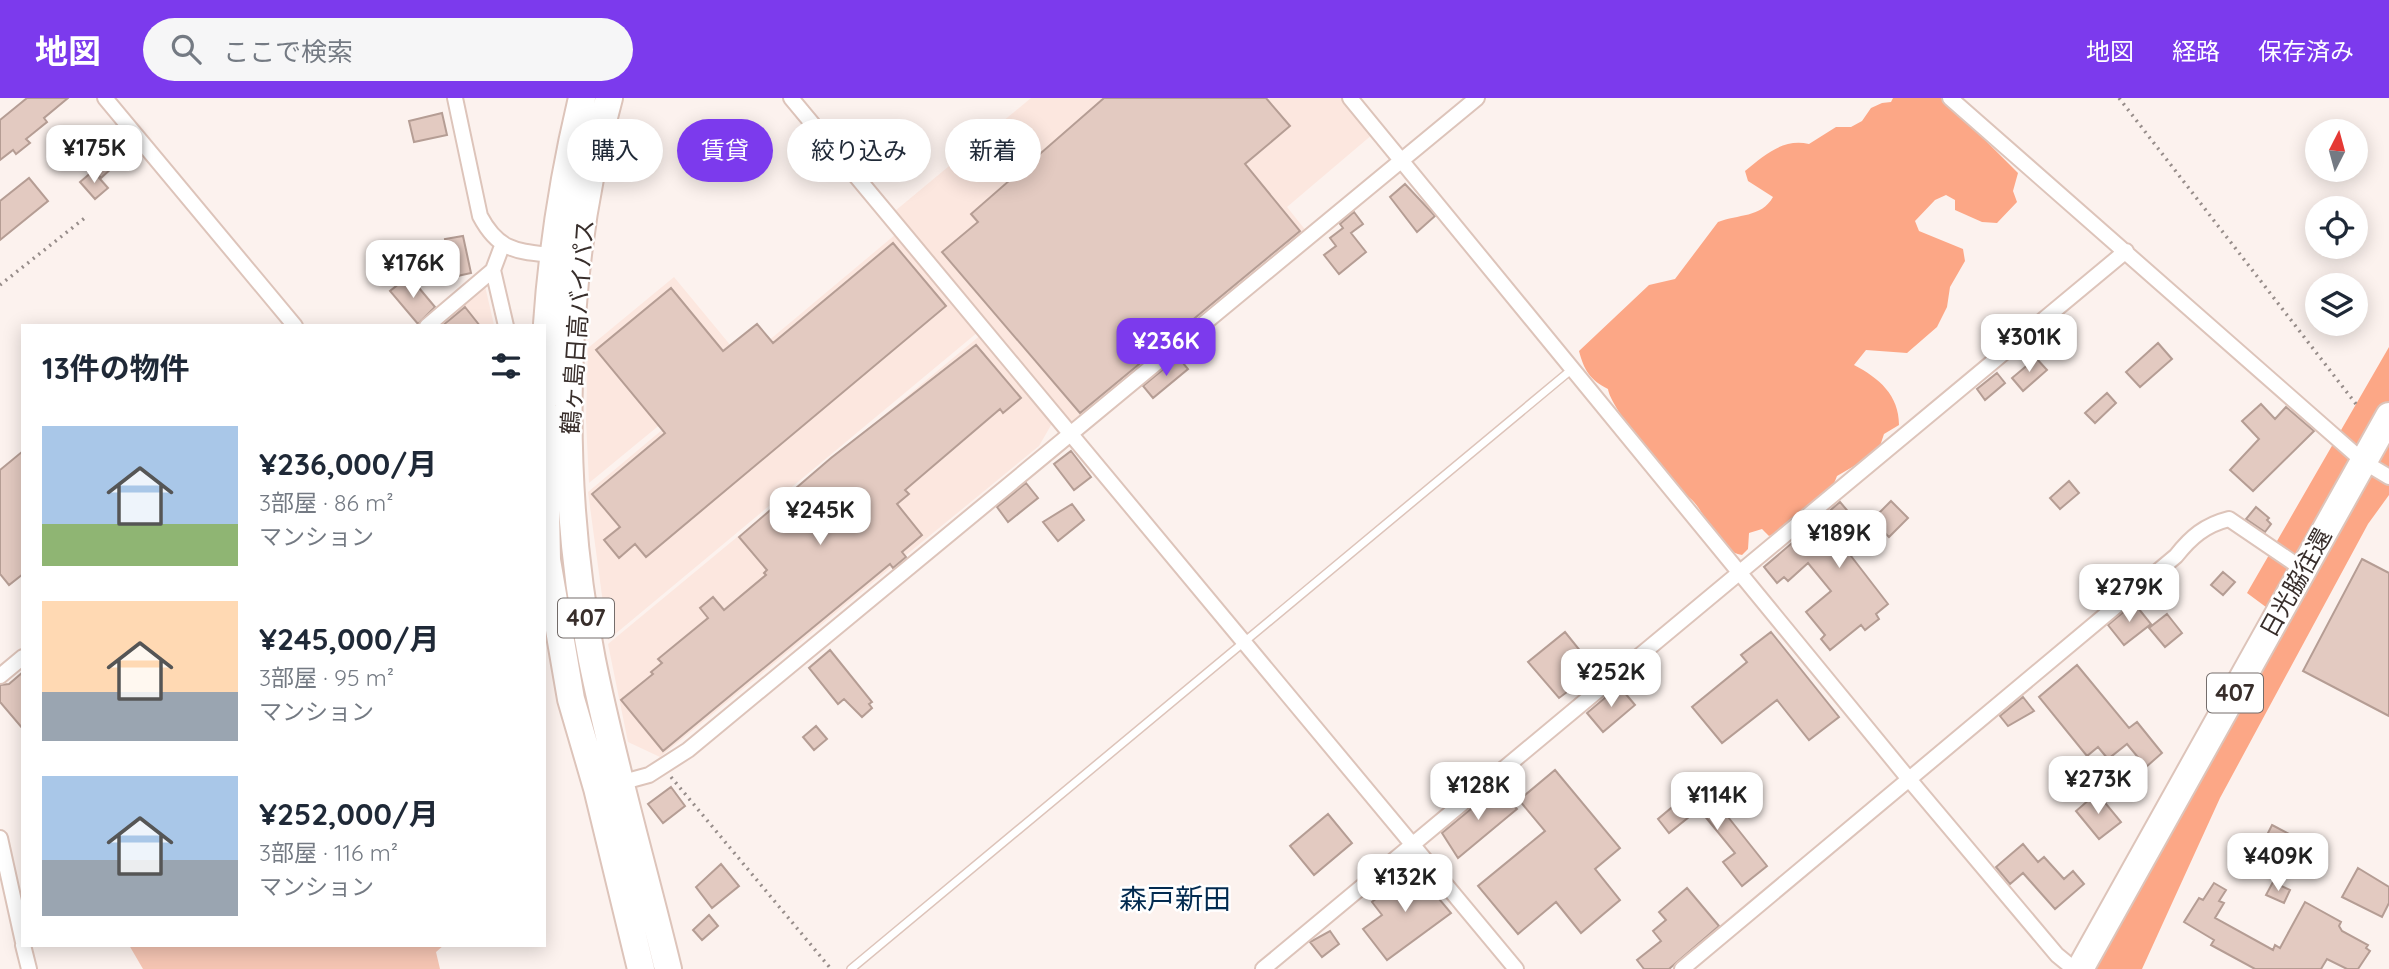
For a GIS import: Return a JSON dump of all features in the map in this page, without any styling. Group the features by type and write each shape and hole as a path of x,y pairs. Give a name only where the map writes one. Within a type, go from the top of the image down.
{"highway":[{"name":"鶴ヶ島日高バイパス","path":"545,324 551,255 566,167 582,98"},
{"name":"鶴ヶ島日高バイパス","path":"609,98 590,175 579,258 570,369 570,444 576,554 640,969"},
{"name":"日光脇往還","path":"2080,969 2389,416"},
{"name":"鶴ヶ島日高バイパス","path":"546,565 571,699 610,785 668,969"}],"street":[{"path":"105,98 293,324"},
{"path":"455,98 480,216 489,233 502,246 579,258"},
{"path":"792,98 1074,433 1516,969"},
{"path":"1350,98 1908,778 2057,955 2074,969"},
{"path":"610,785 663,767 688,750 1477,98"},
{"path":"1950,98 2364,462 2389,477"},
{"path":"429,324 493,270 502,246"},
{"path":"1263,969 2126,251"},
{"path":"493,270 506,324"},
{"path":"1682,969 2176,556 2191,537 2214,523 2229,519 2304,570"},
{"path":"0,676 21,659"},
{"path":"0,838 21,934"},
{"path":"24,947 29,969"}],"lane":[{"path":"851,969 1571,370"}],"path":[{"path":"2119,98 2356,404"},
{"path":"0,285 86,217"},
{"path":"663,767 831,969"}],"shaded area":[{"path":"1031,98 1342,98 1373,134 1287,207 1307,232 1073,424 895,211 945,169 945,182 1041,182 1041,119 1006,119"},
{"path":"1893,98 1943,98 2018,173 2013,191 2017,202 1997,223 1982,222 1955,210 1955,200 1946,195 1935,200 1915,221 1919,231 1963,249 1965,261 1950,287 1947,307 1937,327 1907,353 1866,350 1854,365 1886,389 1895,405 1899,425 1884,434 1878,452 1837,476 1826,495 1809,512 1769,536 1762,529 1749,533 1748,549 1742,555 1733,552 1719,540 1698,507 1675,487 1648,452 1617,409 1608,389 1589,374 1579,351 1649,285 1675,279 1718,222 1756,212 1768,204 1773,197 1748,181 1745,171 1752,165 1783,146 1791,143 1809,144 1836,127 1851,127 1862,121 1871,108 1891,102"},
{"path":"896,234 978,332 608,640 588,492"},
{"path":"674,277 741,358 589,483 586,420 588,348"},
{"path":"485,286 494,324 438,324"},
{"path":"982,334 1054,420 1039,446 660,757 628,742 608,644"},
{"path":"2389,347 2389,495 2368,524 2220,798 2142,969 2065,969 2078,958 2083,934 2274,613 2247,593"},
{"path":"130,947 442,947 436,952 440,969 143,969"}],"building":[{"path":"27,98 68,98 44,118 47,122 26,139 30,143 16,154 13,150 0,160 0,120"},
{"path":"1104,98 1266,98 1290,126 1245,164 1300,231 1080,413 942,252 978,222 971,214 1008,182 1041,182 1041,153"},
{"path":"442,113 447,135 414,142 409,121"},
{"path":"105,133 124,157 101,178 80,152"},
{"path":"93,171 108,188 95,199 80,182"},
{"path":"29,178 48,201 0,240 0,201"},
{"path":"1405,184 1435,216 1417,232 1390,197"},
{"path":"1354,212 1363,224 1351,233 1366,252 1339,274 1324,255 1336,246 1330,238 1343,228 1340,224"},
{"path":"463,236 471,273 453,277 445,239"},
{"path":"893,243 946,306 646,557 635,544 619,558 604,540 620,527 592,494 665,433 596,350 671,288 723,351 757,324 773,343"},
{"path":"409,276 435,307 418,324 390,291"},
{"path":"465,307 478,324 444,324"},
{"path":"2158,343 2172,359 2140,387 2126,372"},
{"path":"976,345 1021,398 1003,413 1000,409 905,490 909,494 897,504 922,535 902,552 906,557 893,568 890,564 663,751 621,700 653,674 651,672 662,663 658,659 708,618 700,608 713,597 724,610 766,575 764,573 767,570 739,537 831,458"},
{"path":"1178,357 1188,369 1153,398 1143,386"},
{"path":"2036,358 2047,370 2023,391 2012,378"},
{"path":"1997,373 2005,383 1985,400 1977,389"},
{"path":"2107,393 2116,403 2095,423 2085,413"},
{"path":"2261,404 2275,419 2286,407 2314,431 2253,491 2230,470 2259,439 2242,421"},
{"path":"1071,451 1091,477 1074,490 1054,464"},
{"path":"21,453 21,576 9,585 0,574 0,470"},
{"path":"2069,481 2079,493 2060,509 2050,498"},
{"path":"1026,483 1038,498 1008,522 997,507"},
{"path":"1891,501 1908,518 1889,537 1882,530 1851,556 1888,604 1876,614 1879,619 1865,630 1861,625 1830,650 1821,639 1825,635 1806,612 1831,591 1808,563 1788,581 1784,577 1777,583 1764,567 1840,502 1863,529"},
{"path":"1072,504 1084,520 1058,541 1043,522"},
{"path":"2256,507 2269,518 2267,520 2271,524 2265,532 2246,519"},
{"path":"2362,559 2389,573 2389,716 2303,671"},
{"path":"2223,572 2235,582 2223,595 2211,585"},
{"path":"2134,603 2151,624 2124,645 2108,625"},
{"path":"2167,614 2182,633 2165,647 2149,628"},
{"path":"1565,632 1582,653 1573,660 1587,677 1559,698 1528,662"},
{"path":"1771,632 1839,717 1809,740 1777,700 1722,743 1692,707 1747,662 1741,655"},
{"path":"830,650 872,702 869,704 872,708 862,717 844,699 838,704 809,668"},
{"path":"2077,665 2129,728 2137,722 2162,753 2146,767 2127,744 2108,759 2098,747 2087,756 2039,697"},
{"path":"21,674 21,727 0,702 0,685 9,684"},
{"path":"1619,686 1635,705 1603,732 1587,713"},
{"path":"2023,697 2034,711 2008,726 2000,716"},
{"path":"816,726 827,739 814,750 803,737"},
{"path":"1555,770 1620,848 1595,869 1620,900 1581,933 1556,902 1518,934 1478,886 1545,831 1519,800"},
{"path":"1701,783 1767,866 1742,886 1723,862 1735,853 1699,809 1669,833 1658,819"},
{"path":"671,787 685,806 663,823 648,804"},
{"path":"1495,789 1517,809 1458,858 1442,833"},
{"path":"2097,793 2121,822 2099,839 2076,811"},
{"path":"1328,814 1352,843 1314,875 1290,846"},
{"path":"2272,825 2318,849 2309,867 2267,844 2265,839"},
{"path":"2023,844 2038,862 2044,857 2064,879 2073,871 2084,884 2055,909 2023,873 2010,884 1996,867"},
{"path":"721,864 739,886 712,908 696,887"},
{"path":"1413,868 1451,913 1387,960 1363,929 1382,915 1372,902"},
{"path":"2358,868 2389,887 2389,903 2382,917 2342,897"},
{"path":"2273,882 2290,890 2284,903 2266,895"},
{"path":"2214,883 2226,890 2219,901 2224,903 2215,918 2273,950 2275,945 2280,948 2305,902 2341,922 2339,926 2342,931 2368,945 2366,948 2370,951 2358,969 2347,969 2327,959 2321,969 2255,969 2211,945 2214,940 2184,922 2199,898 2203,900"},
{"path":"1687,888 1719,926 1669,969 1644,969 1637,960 1661,941 1653,931 1666,920 1659,912"},
{"path":"709,915 718,926 702,940 693,930"},
{"path":"1330,931 1339,944 1322,957 1310,942"}],"district":[{"name":"森戸新田","path":"1175,899"}]}
